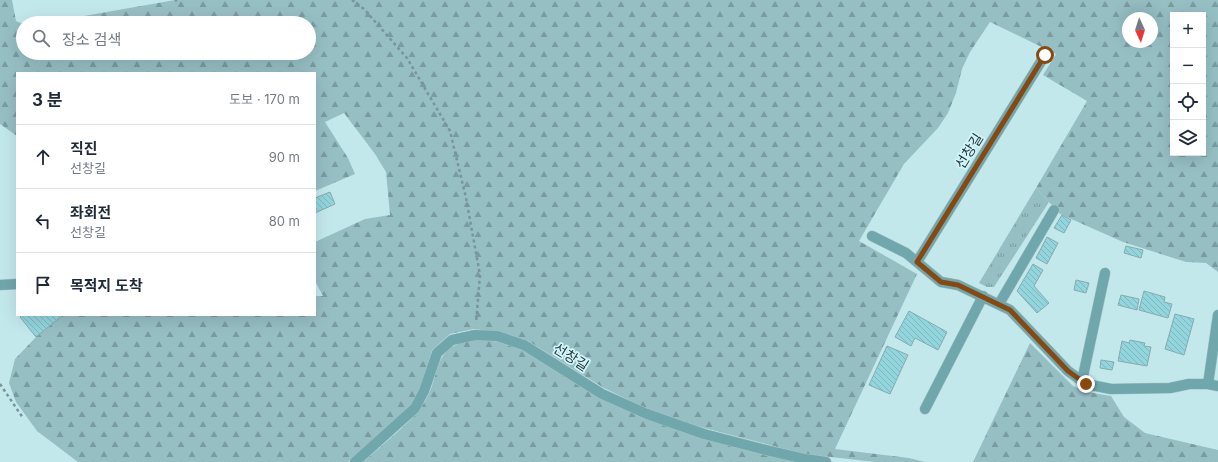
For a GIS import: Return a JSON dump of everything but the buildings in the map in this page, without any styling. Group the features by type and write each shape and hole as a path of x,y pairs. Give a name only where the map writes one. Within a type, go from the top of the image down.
{"lane":[{"name":"선창길","path":"917,262 1045,55"},
{"path":"999,304 1054,210"},
{"path":"872,236 906,253 941,282 958,285 1010,310 1068,371 1086,384 1111,389 1170,388 1189,384 1213,385 1218,315"},
{"path":"1082,381 1105,273"},
{"path":"0,285 16,284"},
{"path":"925,409 983,296"},
{"name":"선창길","path":"355,462 415,408 424,391 437,353 452,340 474,335 497,336 524,345 602,394 647,414 704,434 769,451 826,462"}],"path":[{"path":"352,0 364,9 407,58 450,131 466,198 480,275 474,335"},
{"path":"0,384 23,418"}],"green space":[{"path":"0,0 12,0 16,21 16,60 316,60 316,16 84,16 175,0 1218,0 1218,272 1206,263 1186,262 1123,242 1060,214 1036,188 1087,101 1043,75 1056,54 990,22 970,52 962,69 956,93 948,113 938,128 904,164 859,241 917,274 835,449 909,458 925,462 875,462 804,454 689,424 647,409 604,388 528,341 498,332 474,329 450,334 432,350 421,388 410,406 348,462 78,462 37,431 16,402 9,383 15,359 36,337 62,316 316,316 316,296 323,296 316,283 316,242 365,219 390,215 386,172 375,154 344,113 325,122 348,158 355,174 316,191 316,72 16,72 16,135 0,124"},
{"path":"1036,188 1049,202 994,287 987,287 979,283"},
{"path":"482,339 499,342 524,350 557,369 703,438 795,462 363,462 419,410 427,398 439,364 444,355 451,348 464,342"},
{"path":"1030,343 1073,386 1087,392 1111,396 1124,417 1145,433 1218,450 1218,462 973,462"}],"route":[{"path":"1045,55 917,262 941,282 958,285 1010,310 1068,371 1086,384"}]}
